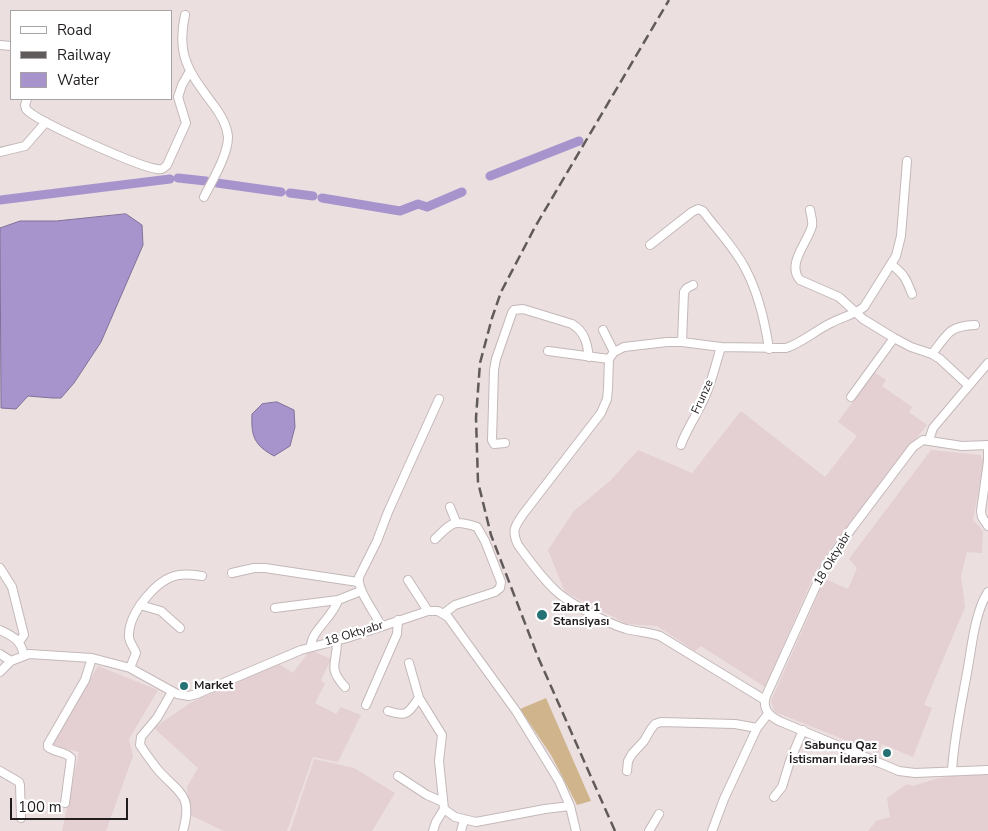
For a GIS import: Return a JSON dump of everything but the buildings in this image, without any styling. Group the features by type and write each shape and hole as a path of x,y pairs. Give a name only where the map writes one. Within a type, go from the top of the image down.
{"street":[{"path":"185,15 179,45 190,71 219,113 225,125 228,138 219,166 204,197"},
{"path":"27,100 26,109 46,122 123,157 156,169 162,169 167,165 186,123 178,96 182,84 190,71"},
{"path":"0,152 25,146 46,122"},
{"path":"548,351 589,357 612,356 624,347 667,342 769,349 794,346 831,323 856,313 864,307 892,266 901,236 906,162"},
{"path":"650,245 692,212 698,209 703,212 735,252 745,269 762,315 769,349"},
{"path":"810,210 812,227 798,257 796,271 800,280 839,297 856,313 894,338 940,359 968,386"},
{"path":"892,266 906,278 912,294"},
{"path":"682,342 684,292 692,285"},
{"path":"505,442 494,444 492,440 494,370 508,322 514,310 523,309 578,327 584,334 589,357"},
{"path":"932,354 953,329 963,326 975,326"},
{"path":"603,330 612,356 605,406 517,523 514,530 514,537 518,546 554,590 563,597 616,625 660,636 765,700 768,714 779,721 899,771 915,773 988,770"},
{"path":"851,397 894,338"},
{"name":"Frunze","path":"681,445 687,429 702,404 721,347"},
{"path":"988,363 933,428 929,440 962,446 988,445 982,511 982,517 988,526"},
{"path":"381,626 376,613 361,591 358,582 377,541 392,501 439,399"},
{"name":"18 Oktyabr","path":"765,700 828,562 913,446 923,440 929,440"},
{"path":"450,507 456,522"},
{"path":"434,539 456,522 477,527 480,531 501,585 495,592 455,605 443,614 461,635 521,719 549,763 570,806 576,831"},
{"path":"0,568 12,587 24,635 19,642"},
{"path":"232,573 254,568 265,568 358,582"},
{"path":"130,668 136,653 128,634 140,605 153,590 172,577 179,575 202,576"},
{"path":"408,580 428,611"},
{"path":"275,608 338,600 361,591"},
{"path":"952,771 954,740 976,625 988,592"},
{"path":"311,646 313,639 338,600"},
{"path":"140,605 161,611 180,628"},
{"name":"18 Oktyabr","path":"24,655 38,654 92,658 115,663 130,668 172,692 188,696 197,694 311,646 337,641 428,611 438,611 443,614"},
{"path":"366,705 397,634 398,620"},
{"path":"0,630 19,642 24,655 11,661 0,672"},
{"path":"337,641 333,667 335,676 345,686"},
{"path":"0,654 11,661"},
{"path":"65,803 71,758 66,754 51,750 48,744 85,680 92,658"},
{"path":"409,663 418,698 442,735 439,762 443,806 433,831"},
{"path":"172,692 157,718 145,732 140,745 159,771 185,798 186,820 183,831"},
{"path":"388,711 403,715 408,714 418,698"},
{"path":"712,831 724,799 757,728 768,714"},
{"path":"627,771 628,761 632,754 644,742 655,724 661,722 735,724 757,728"},
{"path":"774,797 782,787 803,730"},
{"path":"0,772 19,782 20,818"},
{"path":"398,776 443,806 455,817 464,820 476,822 570,806"},
{"path":"650,831 659,814"},
{"path":"461,831 464,820"}],"shaded area":[{"path":"874,372 886,380 882,386 912,407 909,412 927,425 832,546 816,571 765,687 701,646 695,651 657,626 627,624 565,592 548,550 574,511 610,481 638,450 692,473 741,411 825,477 857,436 838,422"},
{"path":"931,450 980,455 984,461 973,520 983,531 982,553 967,552 961,576 965,607 924,705 932,708 913,757 882,744 878,753 775,712 771,701 825,579 848,589 857,568 849,559"},
{"path":"310,650 331,659 321,680 325,684 315,703 336,714 341,707 361,715 338,762 313,757 287,831 224,831 190,815 187,787 198,768 154,728 190,703 279,664 293,673"},
{"path":"98,666 158,690 129,739 133,756 106,831 62,831 79,752 52,745"},
{"path":"546,698 591,801 577,805 551,755 520,709"},
{"path":"314,759 354,768 395,793 372,831 290,831"},
{"path":"959,775 988,775 988,831 868,831 876,821 890,817 887,798 907,784 913,786 939,778"}],"water":[{"path":"126,214 142,225 143,245 101,342 74,383 61,398 28,396 16,409 1,408 0,228 20,221 56,221"},
{"path":"277,402 294,410 295,427 290,446 274,456 262,448 255,439 252,428 252,414 262,404"}],"waterway":[{"path":"490,176 579,141"},
{"path":"178,178 206,181"},
{"path":"0,200 170,179"},
{"path":"217,183 281,192"},
{"path":"322,198 400,211 418,204 427,207 462,192"},
{"path":"290,193 313,196"}],"railway":[{"path":"615,831 538,657 491,535 478,482 476,418 480,363 501,292 535,227 669,0"}],"place":[{"name":"Zabrat 1 Stansiyası","path":"542,615"},
{"name":"Market","path":"184,686"},
{"name":"Sabunçu Qaz İstismarı İdarəsi","path":"887,753"}]}
